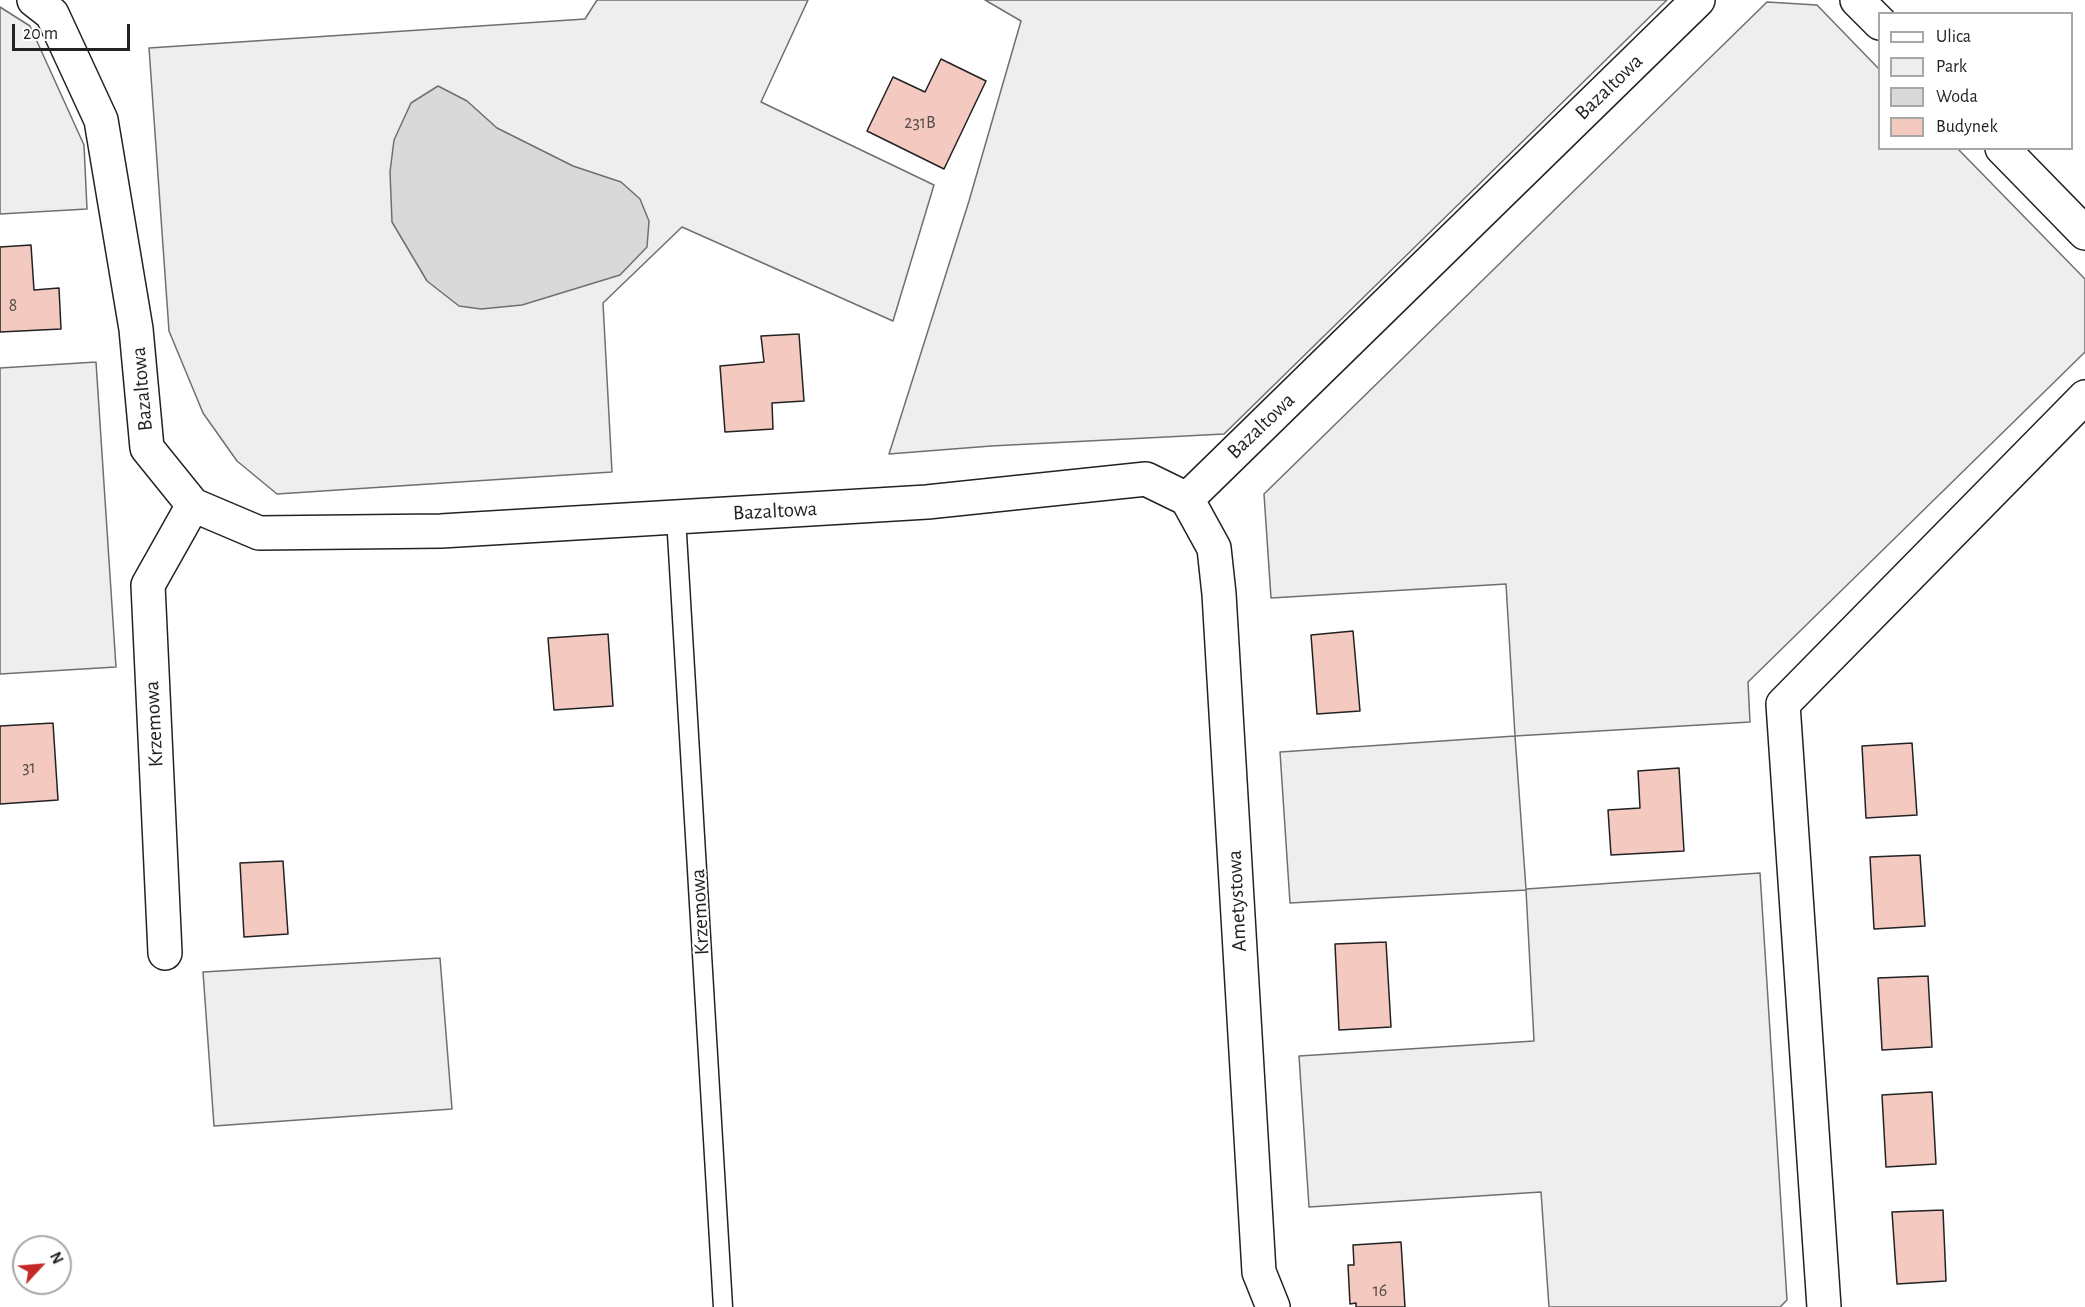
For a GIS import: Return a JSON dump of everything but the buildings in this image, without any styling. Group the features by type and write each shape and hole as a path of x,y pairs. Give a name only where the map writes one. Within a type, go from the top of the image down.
{"street":[{"name":"Bazaltowa","path":"34,0 52,14 101,120 136,329 147,448 193,506 259,533 441,531 927,502 1146,478 1187,499 1698,0"},
{"path":"1857,0 1878,21"},
{"path":"2004,150 2085,233"},
{"path":"1824,1307 1783,704 2085,397"},
{"name":"Ametystowa","path":"1187,499 1214,548 1219,594 1259,1272 1273,1307"},
{"name":"Krzemowa","path":"165,953 147,585 193,506"}],"lane":[{"name":"Krzemowa","path":"676,517 723,1307"}],"green space":[{"path":"597,0 808,0 761,102 934,185 893,321 682,227 603,303 612,472 277,494 237,461 203,413 169,331 149,48 585,19"},
{"path":"985,0 1667,0 1224,434 991,446 889,454 969,201 1021,21"},
{"path":"1767,2 1817,5 1878,68 1878,150 1959,150 2085,279 2085,352 1748,682 1750,722 1515,736 1506,584 1271,598 1264,494"},
{"path":"0,7 30,26 84,145 87,209 0,214"},
{"path":"96,362 116,667 0,674 0,368"},
{"path":"1515,736 1526,889 1760,873 1787,1300 1780,1307 1549,1307 1541,1192 1309,1207 1299,1056 1534,1041 1526,890 1290,903 1280,752"},
{"path":"440,958 452,1109 214,1126 203,972"}],"water":[{"path":"438,86 467,101 497,128 573,166 621,182 640,199 649,221 647,247 620,275 522,305 481,309 459,306 427,281 392,222 390,172 394,140 411,103"}]}
